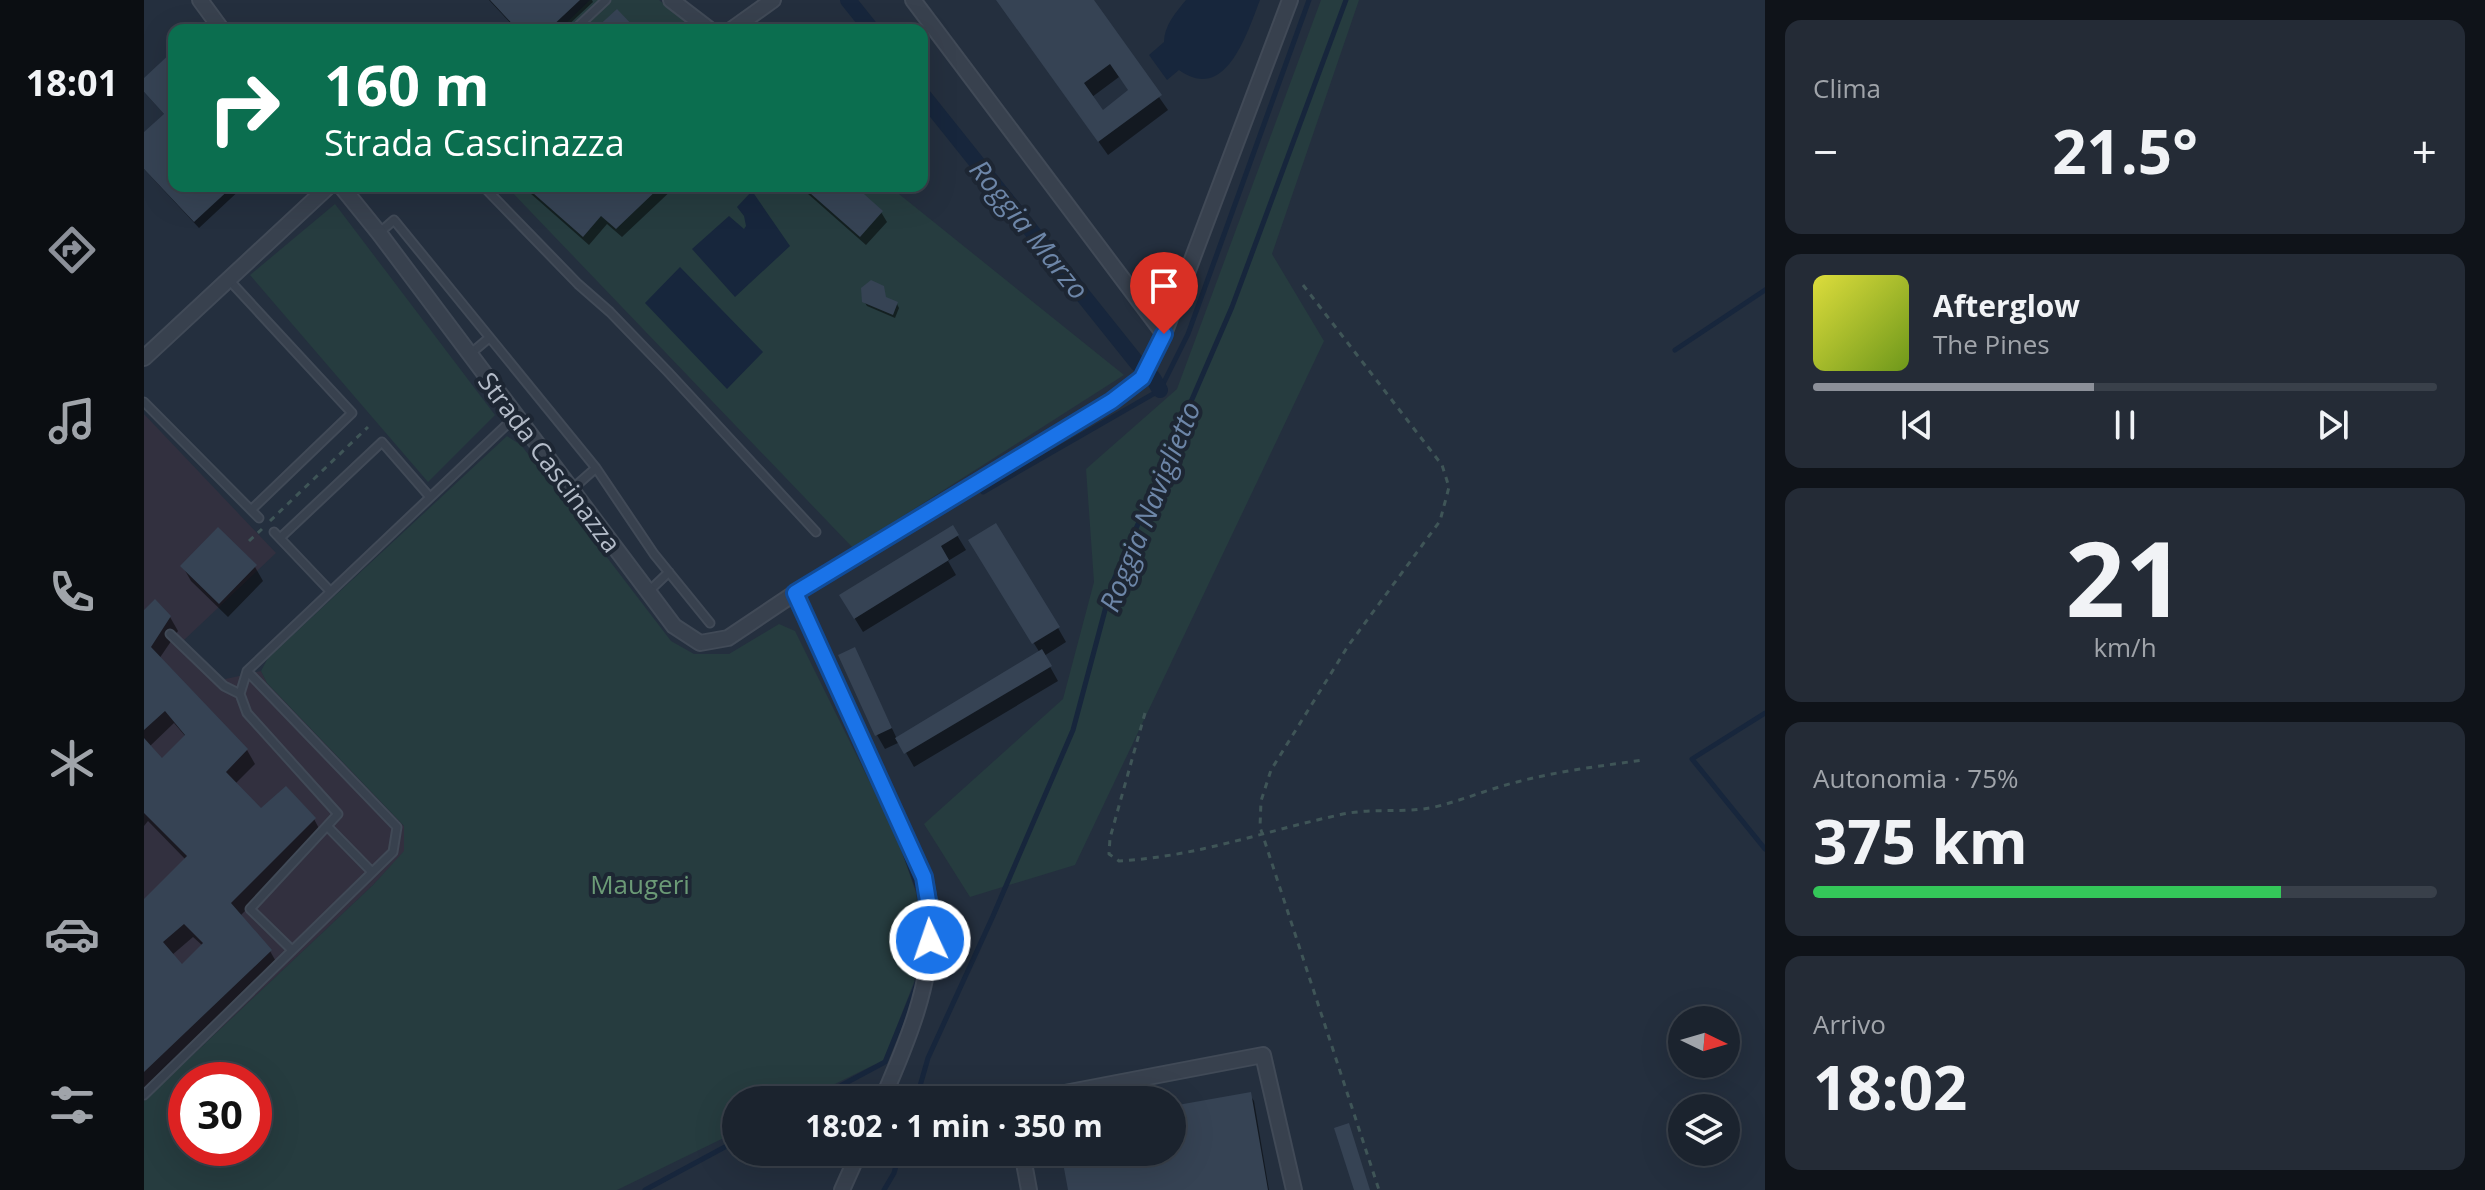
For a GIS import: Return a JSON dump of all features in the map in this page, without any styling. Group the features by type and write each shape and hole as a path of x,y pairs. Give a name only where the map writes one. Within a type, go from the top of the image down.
{"street":[{"path":"200,0 218,24"},
{"path":"671,0 702,24"},
{"path":"739,24 773,0"},
{"path":"913,0 1164,334"},
{"name":"Strada Cascinazza","path":"346,192 674,626 700,643 728,638 795,593 1112,401 1142,378 1164,334 1290,0"},
{"path":"144,358 323,192"},
{"path":"795,593 924,877 931,919 929,962 907,1043 888,1086"},
{"path":"1101,1086 1263,1055 1294,1190"},
{"path":"842,1190 853,1166"},
{"path":"1025,1166 1029,1190"}],"lane":[{"path":"580,24 606,0"},
{"path":"489,192 668,372 816,532"},
{"path":"379,233 394,220 596,468 669,572 710,623"},
{"path":"229,279 352,413 251,510"},
{"path":"470,354 489,338"},
{"path":"144,402 259,518"},
{"path":"292,950 250,909 338,814 247,713 240,694 247,671 516,416"},
{"path":"330,591 277,535 382,442 429,496"},
{"path":"571,490 596,468"},
{"path":"647,593 669,572"},
{"path":"170,634 224,686 240,694"},
{"path":"144,1095 393,852 397,827 247,671"},
{"path":"327,826 372,872"}],"path":[{"path":"1303,285 1442,465 1449,487 1440,521 1348,646 1271,770 1261,801 1260,827 1379,1190"},
{"path":"249,541 368,427"},
{"path":"1145,713 1110,838 1109,854 1119,861 1184,854 1264,835 1279,828 1368,809 1398,812 1435,807 1516,782 1643,760"}],"shaded area":[{"path":"144,414 276,553 183,641 221,680 261,671 267,683 404,826 405,851 185,1062 168,1062 168,1078 144,1101"}],"green space":[{"path":"590,0 659,0 689,24 565,24"},
{"path":"1321,0 1359,0 1272,254 1324,341 1075,865 970,897 924,824 1063,699 1094,582 1086,469 1177,389"},
{"path":"512,192 896,192 1124,375 853,548"},
{"path":"335,204 495,415 428,482 250,275"},
{"name":"Maugeri","path":"507,436 521,445 671,641 694,654 729,654 779,624 795,631 898,839 916,893 921,936 914,982 884,1060 831,1086 722,1086 722,1139 617,1190 144,1190 144,1101 168,1078 168,1166 272,1166 272,1062 185,1062 373,885 404,851 404,826 267,683 261,671 268,658"}],"water":[{"path":"1186,0 1260,0 1241,46 1222,71 1210,78 1195,78 1179,70 1167,80 1149,55 1164,42 1168,25"},
{"path":"753,192 790,246 735,297 692,249 729,216 744,229 744,216 737,207"},
{"path":"680,267 763,352 727,389 645,303"}],"building":[{"path":"490,0 580,0 554,24 512,24"},
{"path":"996,0 1094,0 1162,95 1098,142","holes":["1110,64 1128,90 1103,110 1084,83"]},
{"path":"617,9 631,24 601,24"},
{"path":"168,56 168,192 226,192 194,222 144,169 144,132 164,114 144,92 144,78"},
{"path":"532,192 655,192 616,229 601,216 583,237"},
{"path":"809,192 862,192 883,211 860,237"},
{"path":"871,280 884,286 886,297 898,302 893,315 862,302 861,288"},
{"path":"996,523 1060,627 1032,644 968,540"},
{"path":"953,525 959,535 941,546 949,560 854,619 839,595"},
{"path":"218,527 257,565 219,604 180,566"},
{"path":"155,599 171,616 151,647 248,749 226,772 261,808 286,786 316,818 231,903 272,950 144,1072 144,899 187,856 144,813 144,738 162,758 185,735 165,711 144,730 144,610","holes":["184,924 203,943 182,964 163,942"]},
{"path":"855,647 892,728 875,736 838,655"},
{"path":"1042,649 1052,666 904,754 895,738"},
{"path":"1251,1092 1268,1190 1068,1190 1064,1166 1186,1166 1186,1104"},
{"path":"1349,1123 1370,1190 1354,1190 1334,1128"}],"waterway":[{"name":"Roggia Marzo","path":"848,0 867,24"},
{"path":"983,492 1160,390 1188,334 1309,0"},
{"name":"Roggia Naviglietto","path":"920,1086 928,1058 1073,730 1112,584 1232,307 1346,0"},
{"name":"Roggia Marzo","path":"928,102 1138,364"},
{"path":"1675,350 1765,290"},
{"name":"Roggia Marzo","path":"1153,378 1160,390"},
{"path":"1765,713 1692,759 1765,849"},
{"path":"840,1086 885,1062 918,981 923,902 900,840"},
{"path":"645,1190 722,1149"},
{"name":"Roggia Naviglietto","path":"884,1190 896,1166"}],"route":[{"path":"930,940 931,919 924,877 795,593 1112,401 1142,378 1164,334"}]}
